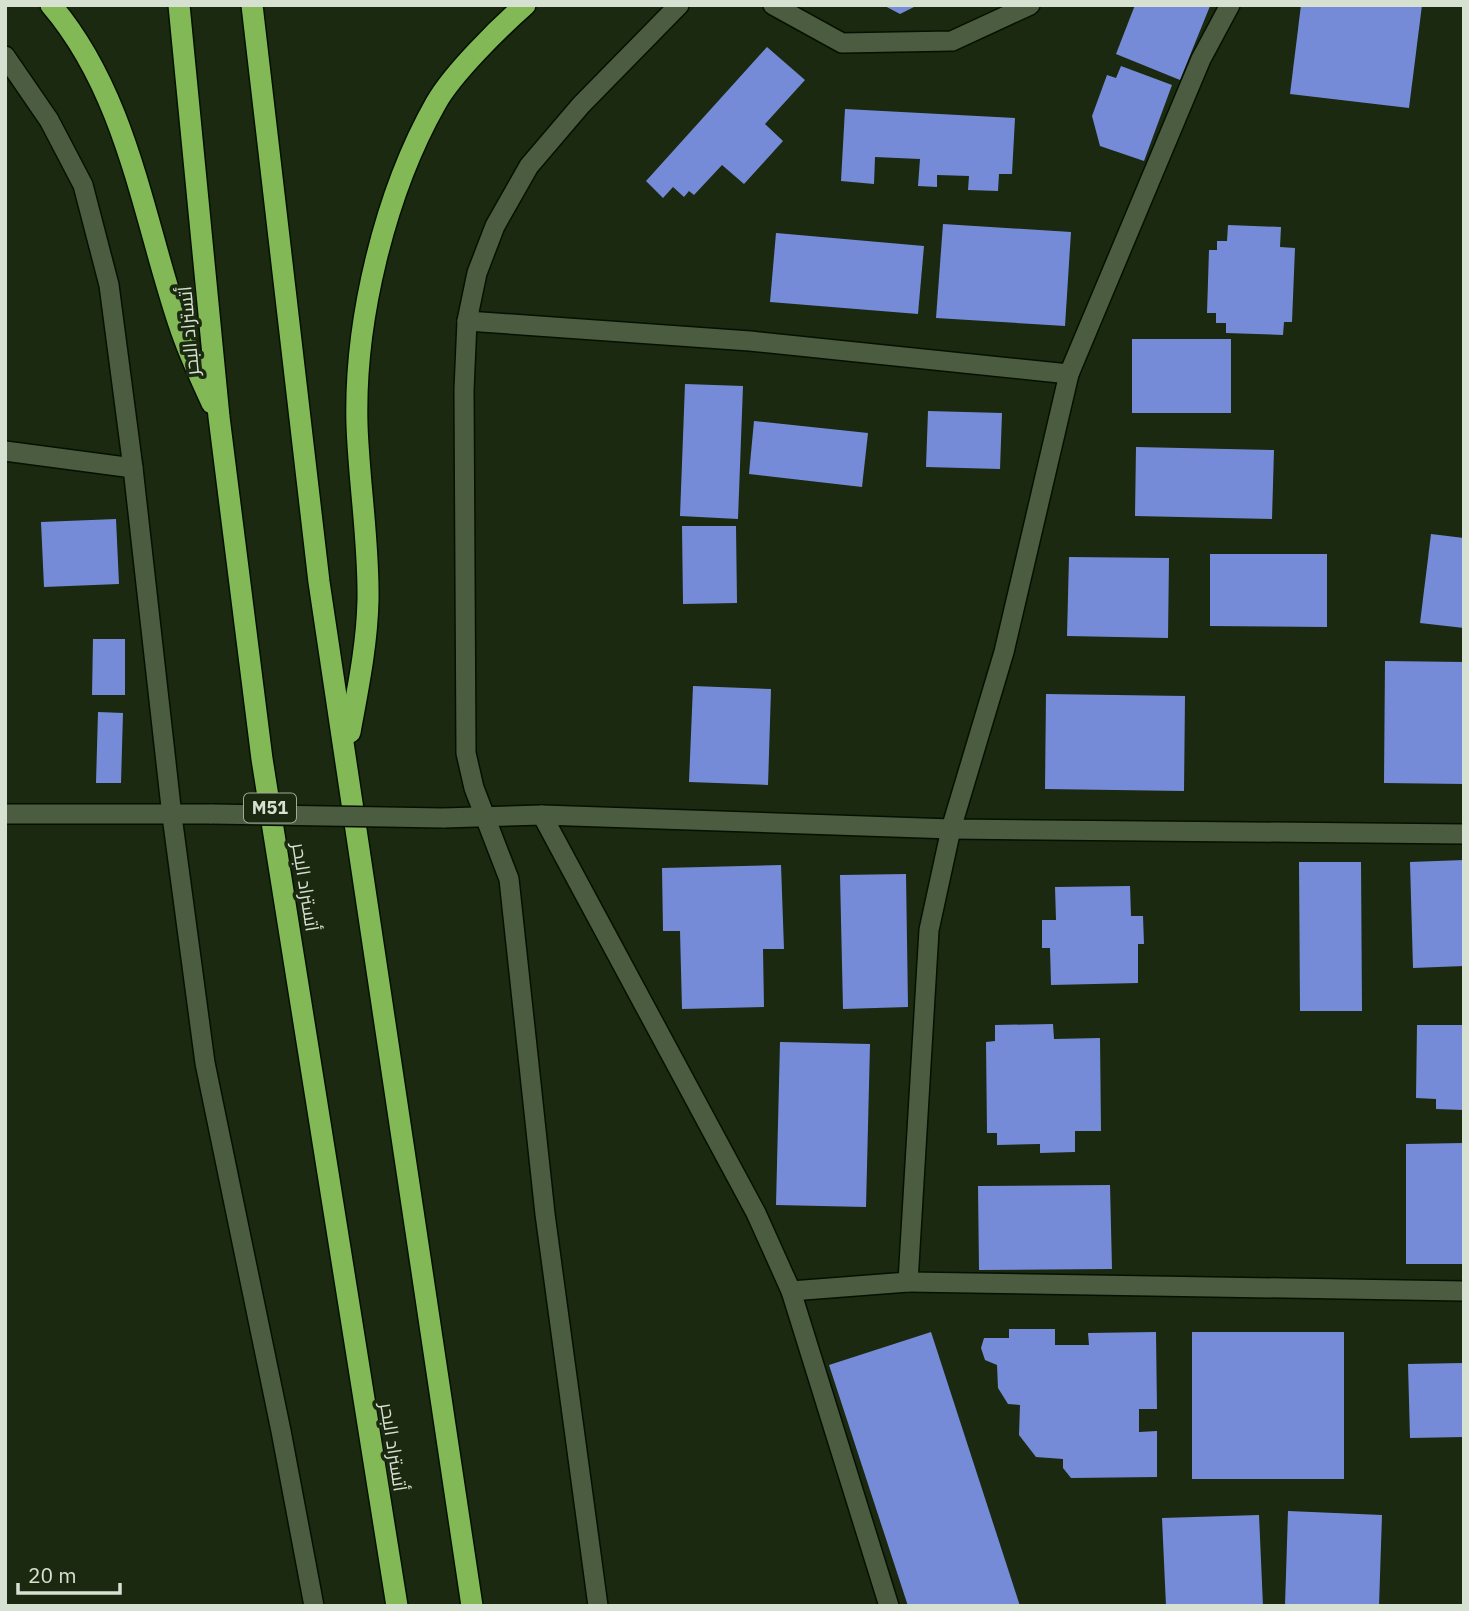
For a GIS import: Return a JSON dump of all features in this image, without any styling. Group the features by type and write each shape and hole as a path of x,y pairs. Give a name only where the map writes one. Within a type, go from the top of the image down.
{"highway":[{"path":"51,5 101,80 128,154 179,324 219,417"},
{"name":"أتستراد البحر","path":"179,5 219,417 262,759 397,1606"},
{"path":"252,5 319,582 347,751 472,1606"},
{"path":"347,751 364,648 368,599 357,422 364,318 384,233 405,169 437,101 498,29 525,5"}],"street":[{"path":"598,1606 545,1214 509,879 474,788 466,753 464,390 467,321 477,273 495,226 529,166 581,105 679,5"},
{"path":"773,5 842,43 952,41 1030,5"},
{"path":"908,1282 929,930 951,828 1004,652 1069,374 1200,59 1230,5"},
{"path":"5,56 49,120 83,185 109,285 133,468 172,816 205,1063 282,1431 314,1606"},
{"path":"467,321 750,341 1069,374"},
{"path":"5,451 133,468"},
{"path":"5,814 443,818 542,815 951,828 1464,834"},
{"path":"542,815 755,1213 791,1291 889,1606"},
{"path":"791,1291 908,1282 1464,1291"}],"building":[{"path":"883,5 918,5 900,14"},
{"path":"1135,5 1210,6 1180,80 1116,54"},
{"path":"1301,5 1422,5 1409,108 1290,94"},
{"path":"767,47 805,80 765,124 783,141 744,184 722,165 694,195 689,191 684,197 673,187 663,198 646,181"},
{"path":"1121,66 1172,85 1144,161 1100,146 1092,116 1107,75 1116,78"},
{"path":"845,109 1015,118 1012,174 999,174 998,191 968,190 969,176 937,175 937,187 918,186 920,159 875,157 874,184 841,181"},
{"path":"943,224 1071,232 1065,326 936,318"},
{"path":"1228,225 1281,227 1280,247 1295,248 1292,322 1284,322 1283,335 1226,333 1226,323 1216,323 1216,313 1207,313 1209,250 1217,250 1217,241 1227,241"},
{"path":"776,233 924,246 918,314 770,302"},
{"path":"1132,339 1231,339 1231,413 1132,413"},
{"path":"685,384 743,386 738,519 680,516"},
{"path":"928,411 1002,413 1000,469 926,467"},
{"path":"754,421 868,433 862,487 749,474"},
{"path":"1136,447 1274,450 1272,519 1135,516"},
{"path":"116,519 119,584 44,587 41,522"},
{"path":"682,526 736,526 737,603 683,604"},
{"path":"1431,534 1464,538 1464,628 1420,623"},
{"path":"1210,554 1327,554 1327,627 1210,626"},
{"path":"1069,557 1169,558 1168,638 1067,636"},
{"path":"93,639 125,639 125,695 92,695"},
{"path":"1385,661 1464,662 1464,784 1384,783"},
{"path":"693,686 771,689 768,785 689,782"},
{"path":"1046,694 1185,696 1184,791 1045,789"},
{"path":"98,712 123,713 121,783 96,783"},
{"path":"1464,860 1464,966 1413,968 1410,862"},
{"path":"1299,862 1361,862 1362,1011 1300,1011"},
{"path":"781,865 784,949 763,949 764,1007 682,1009 680,931 663,931 662,868"},
{"path":"906,874 908,1007 843,1009 840,875"},
{"path":"1130,886 1131,916 1143,916 1144,944 1138,944 1138,983 1051,985 1050,948 1042,948 1042,920 1056,920 1055,887"},
{"path":"1053,1024 1054,1039 1100,1038 1101,1131 1075,1131 1075,1152 1040,1153 1040,1144 997,1145 997,1133 987,1133 986,1042 995,1041 995,1025"},
{"path":"1417,1025 1464,1025 1464,1110 1436,1109 1436,1099 1416,1098"},
{"path":"780,1042 870,1044 866,1207 776,1205"},
{"path":"1464,1143 1464,1264 1406,1264 1406,1144"},
{"path":"1110,1185 1112,1269 979,1270 978,1186"},
{"path":"1009,1329 1055,1329 1055,1345 1089,1345 1088,1333 1156,1332 1157,1409 1139,1409 1139,1432 1157,1431 1157,1477 1071,1478 1063,1468 1063,1459 1036,1457 1019,1435 1020,1405 1008,1404 998,1388 997,1365 985,1360 981,1348 984,1338 1009,1338"},
{"path":"931,1332 1020,1606 908,1606 829,1365"},
{"path":"1192,1332 1344,1332 1344,1479 1192,1479"},
{"path":"1464,1363 1464,1437 1410,1438 1408,1364"},
{"path":"1288,1511 1382,1515 1379,1606 1285,1606"},
{"path":"1259,1515 1263,1606 1166,1606 1162,1518"}]}
